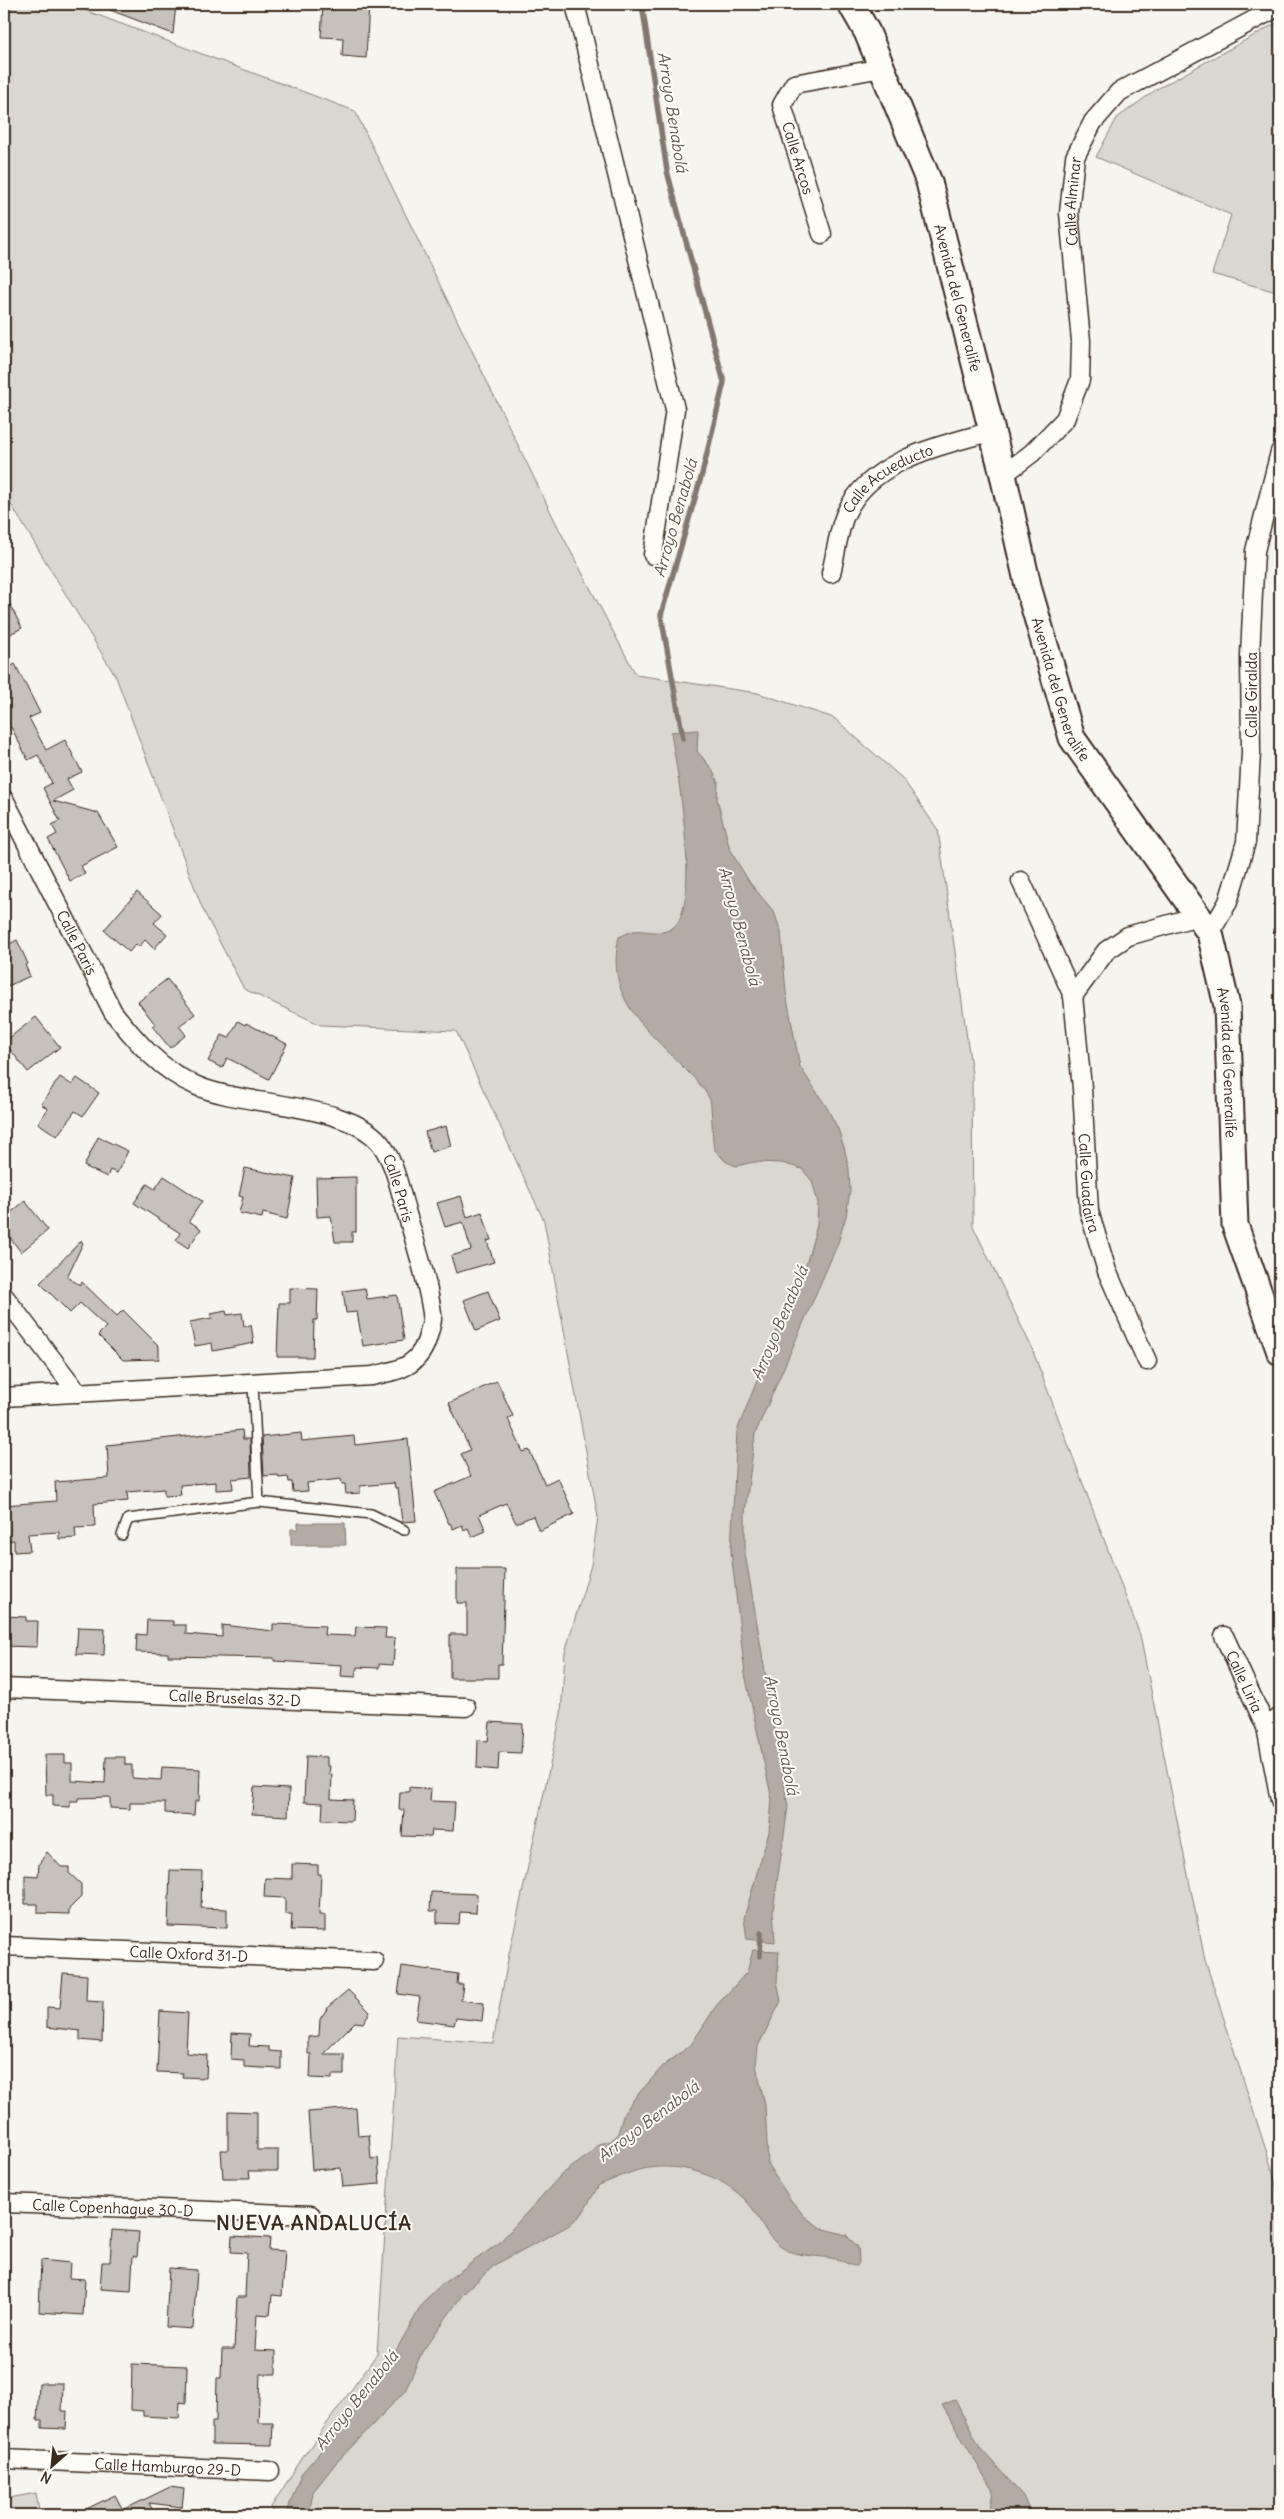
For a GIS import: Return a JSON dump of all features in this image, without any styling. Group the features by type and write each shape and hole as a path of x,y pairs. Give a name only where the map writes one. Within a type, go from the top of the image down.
{"street":[{"path":"575,4 675,409 653,555"},
{"name":"Avenida del Generalife","path":"850,4 867,32 930,182 1003,475 1029,590 1072,738 1204,925 1227,1006 1235,1225 1275,1319 1280,1352"},
{"name":"Calle Alminar","path":"1003,475 1032,454 1066,419 1080,380 1081,341 1069,213 1075,157 1093,122 1119,92 1280,6"},
{"name":"Calle Arcos","path":"822,234 782,105 794,84 882,68"},
{"name":"Calle Acueducto","path":"832,573 846,513 869,481 914,454 992,431"},
{"name":"Calle Giralda","path":"1204,925 1228,902 1246,842 1251,753 1250,655 1255,551 1280,452"},
{"name":"Calle Paris","path":"4,799 114,1012 136,1041 166,1068 196,1086 223,1095 325,1114 357,1124 383,1146 394,1169 428,1284 433,1318 428,1340 416,1360 397,1371 372,1376 4,1397"},
{"name":"Calle Guadaira","path":"1021,881 1072,996 1082,1088 1089,1211 1107,1271 1147,1360"},
{"path":"1072,996 1106,951 1128,936 1204,925"},
{"path":"4,1296 78,1393"},
{"name":"Calle Liria","path":"1224,1636 1266,1728 1280,1800"},
{"name":"Calle Bruselas 32-D","path":"4,1688 466,1707"},
{"name":"Calle Liria","path":"1266,1728 1280,1717"},
{"name":"Calle Oxford 31-D","path":"4,1946 374,1961"},
{"name":"Calle Copenhague 30-D","path":"4,2203 311,2215"},
{"name":"Calle Hamburgo 29-D","path":"4,2459 270,2471"}],"lane":[{"path":"253,1384 259,1502"},
{"path":"122,1535 128,1518 259,1502 371,1514 404,1530"}],"shaded area":[{"path":"4,4 68,4 355,111 559,529 636,675 758,693 834,718 903,779 938,830 972,1074 973,1226 1031,1346 1140,1635 1205,1960 1273,2172 1280,2204 1280,2515 275,2515 271,2507 305,2454 377,2354 398,2036 493,2043 509,1954 561,1714 565,1652 591,1565 598,1517 544,1221 456,1031 321,1025 244,989 203,910 116,677 4,493"},
{"path":"1280,21 1280,293 1212,274 1231,215 1096,157 1117,118 1157,89"},
{"path":"36,2493 40,2515 7,2515 4,2499"}],"water":[{"path":"698,730 697,751 712,769 718,783 717,799 730,850 750,883 774,912 781,932 786,993 800,1067 826,1106 838,1129 849,1169 850,1191 846,1216 838,1243 755,1434 745,1513 745,1553 788,1807 773,1910 775,1942 747,1939 744,1918 769,1832 772,1800 745,1674 731,1551 737,1431 787,1305 804,1272 817,1225 818,1203 812,1181 802,1169 782,1163 754,1162 736,1166 725,1161 714,1149 710,1100 698,1082 642,1025 632,1010 623,995 618,978 616,959 619,937 633,931 666,931 671,929 681,916 686,895 687,867 682,804 671,732"},
{"path":"298,1523 345,1523 346,1545 291,1545 291,1529 298,1529"},
{"path":"753,1950 779,1951 777,1981 781,2001 758,2046 756,2065 765,2105 768,2165 790,2199 805,2217 821,2228 846,2235 858,2247 859,2262 857,2266 832,2258 799,2254 784,2249 773,2240 753,2209 738,2194 712,2177 698,2172 683,2168 653,2167 638,2170 599,2185 582,2214 568,2226 496,2264 463,2294 422,2352 405,2391 335,2464 313,2492 309,2515 289,2515 288,2509 301,2474 347,2421 386,2368 424,2301 442,2284 499,2243 561,2175 590,2154 598,2144 611,2141 618,2133 624,2113 634,2099 663,2066 691,2045 716,2006 747,1972"},
{"path":"955,2400 980,2448 1023,2496 1031,2515 989,2515 993,2491 942,2405"}],"building":[{"path":"176,4 173,34 97,5"},
{"path":"323,4 369,4 366,58 342,56 343,38 321,37"},
{"path":"4,593 22,628 4,637"},
{"path":"15,664 40,713 29,718 46,750 65,740 82,772 67,779 73,790 53,801 98,813 118,847 81,866 85,874 70,881 48,839 57,834 52,825 60,821 43,788 52,783 38,755 28,760 11,727 4,731 4,670"},
{"path":"137,892 162,914 154,923 167,934 154,949 145,940 139,947 136,944 129,952 104,930"},
{"path":"17,940 28,964 25,965 30,976 8,986 4,976 4,947"},
{"path":"167,979 195,1014 179,1026 186,1035 170,1048 152,1026 155,1024 138,1002"},
{"path":"36,1017 60,1047 28,1072 4,1042"},
{"path":"238,1021 245,1025 246,1023 287,1044 269,1079 227,1058 222,1068 208,1061 222,1035 229,1038"},
{"path":"60,1077 72,1085 77,1078 99,1093 83,1116 75,1111 57,1136 38,1123 48,1109 41,1104"},
{"path":"446,1126 451,1146 431,1152 425,1132"},
{"path":"98,1137 128,1151 117,1173 110,1170 107,1177 84,1166"},
{"path":"245,1168 295,1178 287,1219 263,1213 262,1218 239,1213 243,1197 239,1196"},
{"path":"164,1176 202,1201 189,1221 201,1229 188,1248 176,1240 180,1233 134,1203 147,1184 155,1189"},
{"path":"356,1177 356,1232 352,1232 352,1242 335,1242 331,1216 317,1217 316,1178"},
{"path":"461,1196 467,1217 482,1212 491,1240 487,1241 494,1262 456,1273 451,1256 471,1250 463,1222 445,1227 437,1203"},
{"path":"25,1201 48,1230 21,1252 4,1230 4,1218"},
{"path":"81,1241 83,1243 67,1277 80,1285 82,1282 117,1316 123,1310 159,1346 159,1359 123,1360 98,1335 106,1327 80,1303 70,1313 40,1283"},
{"path":"290,1288 318,1289 317,1320 314,1320 313,1357 277,1357 279,1303 290,1303"},
{"path":"365,1288 367,1299 397,1295 404,1340 363,1346 357,1312 346,1313 343,1291"},
{"path":"488,1291 500,1321 476,1331 464,1300"},
{"path":"226,1311 227,1315 242,1313 244,1326 251,1325 254,1343 213,1351 212,1343 195,1346 190,1322 212,1318 211,1314"},
{"path":"497,1381 513,1416 508,1419 523,1452 529,1450 545,1484 558,1478 574,1514 539,1531 533,1516 516,1523 506,1503 479,1515 486,1531 472,1537 468,1528 464,1530 462,1525 453,1529 434,1492 471,1476 461,1454 470,1450 449,1403"},
{"path":"242,1430 243,1439 250,1439 251,1477 232,1479 233,1489 216,1490 216,1482 180,1485 181,1495 164,1496 164,1489 127,1492 128,1501 94,1504 95,1527 75,1528 76,1538 59,1539 59,1532 28,1534 30,1551 14,1552 14,1540 4,1541 4,1505 56,1501 55,1482 109,1478 107,1445"},
{"path":"301,1433 302,1441 354,1436 355,1445 408,1439 416,1521 402,1522 398,1488 395,1488 394,1483 360,1486 360,1493 346,1494 345,1484 342,1484 341,1479 307,1483 308,1491 293,1492 292,1482 289,1482 288,1477 279,1478 278,1475 264,1476 262,1437"},
{"path":"457,1569 505,1569 502,1664 498,1664 498,1678 450,1678 450,1634 467,1634 467,1603 457,1603"},
{"path":"4,1616 26,1617 26,1621 38,1621 37,1647 4,1646"},
{"path":"147,1620 173,1621 173,1625 186,1625 186,1634 222,1637 222,1625 273,1631 273,1624 325,1626 324,1635 355,1636 356,1627 386,1628 385,1638 395,1638 393,1665 379,1664 379,1668 357,1667 356,1677 341,1676 342,1665 274,1661 274,1658 168,1656 168,1653 136,1652 137,1634 146,1635"},
{"path":"78,1627 105,1628 104,1655 76,1654"},
{"path":"490,1722 523,1724 521,1753 499,1752 498,1770 477,1768 478,1740 488,1741"},
{"path":"45,1755 65,1755 65,1763 72,1763 72,1781 105,1783 106,1757 125,1757 125,1765 132,1765 132,1778 161,1780 162,1767 200,1769 199,1801 195,1801 194,1815 165,1813 165,1803 130,1803 130,1809 110,1808 110,1797 78,1798 78,1801 70,1801 70,1807 53,1806 53,1795 46,1795"},
{"path":"306,1756 327,1757 327,1766 330,1766 329,1774 332,1774 331,1799 353,1800 352,1821 322,1820 323,1803 304,1802"},
{"path":"254,1787 289,1789 288,1816 252,1814"},
{"path":"409,1787 431,1789 430,1801 455,1802 453,1831 432,1830 431,1837 402,1836 404,1810 399,1810 400,1792 409,1792"},
{"path":"47,1852 61,1867 69,1867 69,1873 81,1884 81,1897 69,1909 69,1914 38,1913 38,1904 25,1904 25,1875 38,1876 39,1864"},
{"path":"292,1864 318,1865 318,1874 321,1874 319,1915 325,1915 325,1931 291,1930 292,1914 285,1914 285,1898 264,1897 265,1878 292,1879"},
{"path":"170,1870 202,1871 201,1908 227,1909 227,1928 168,1926"},
{"path":"431,1892 477,1894 476,1913 460,1912 459,1924 437,1923 437,1911 430,1911"},
{"path":"402,1966 458,1974 457,1984 463,1984 461,2000 484,2003 482,2021 456,2018 454,2025 416,2020 420,1997 398,1994"},
{"path":"63,1973 87,1975 86,2001 103,2002 102,2042 80,2040 80,2031 47,2027 47,2007 60,2008"},
{"path":"348,1990 370,2012 363,2023 355,2022 323,2054 344,2054 344,2075 332,2075 332,2079 310,2078 311,2054 308,2054 308,2037 319,2036 320,2019 329,2006"},
{"path":"160,2011 188,2013 186,2053 207,2055 206,2078 182,2077 183,2073 157,2072"},
{"path":"232,2033 250,2034 249,2046 269,2047 269,2051 281,2052 281,2069 244,2067 244,2060 231,2059"},
{"path":"356,2108 358,2136 369,2135 371,2159 378,2158 380,2184 343,2187 341,2168 312,2170 308,2112"},
{"path":"228,2111 257,2112 257,2150 278,2150 278,2171 249,2171 250,2178 223,2178 221,2150 228,2150"},
{"path":"112,2230 139,2232 137,2257 133,2256 131,2291 100,2289 102,2262 110,2262"},
{"path":"232,2236 270,2238 269,2250 285,2251 282,2296 272,2295 270,2315 257,2314 255,2350 276,2351 276,2374 260,2374 258,2423 273,2423 272,2445 212,2444 212,2421 216,2421 217,2378 221,2378 222,2349 234,2349 237,2297 245,2297 247,2253 231,2252"},
{"path":"41,2260 70,2263 69,2278 85,2279 83,2315 39,2312"},
{"path":"169,2268 197,2270 193,2329 166,2327"},
{"path":"132,2364 187,2366 186,2403 180,2402 179,2418 143,2416 143,2411 131,2410"},
{"path":"39,2383 63,2383 62,2411 67,2411 66,2429 42,2428 42,2420 37,2420"},
{"path":"170,2487 184,2489 182,2507 149,2503 155,2515 74,2515 115,2495 123,2510"}],"waterway":[{"name":"Arroyo Benabolá","path":"642,4 667,171 724,382 702,474 661,615 683,738"},
{"name":"Arroyo Benabolá","path":"760,1956 761,1933"}],"district":[{"name":"NUEVA ANDALUCÍA","path":"314,2222"}]}
